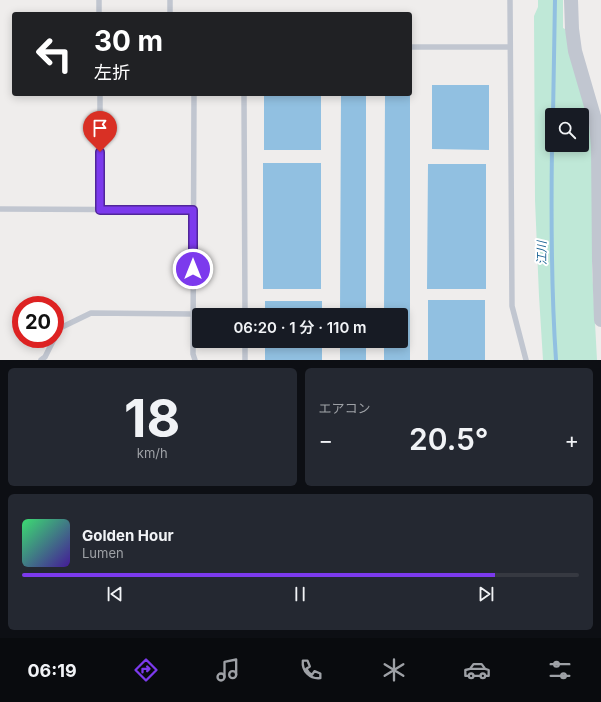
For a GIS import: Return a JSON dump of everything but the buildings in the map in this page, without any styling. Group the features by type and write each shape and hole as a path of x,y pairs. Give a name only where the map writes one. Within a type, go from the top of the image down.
{"street":[{"path":"571,0 572,29 575,51 596,123 598,147 601,320"}],"lane":[{"path":"99,0 99,12"},
{"path":"170,0 170,12"},
{"path":"510,0 512,306 526,360"},
{"path":"412,47 510,47"},
{"path":"100,96 100,210"},
{"path":"193,308 194,96"},
{"path":"244,96 245,308"},
{"path":"0,209 193,210"},
{"path":"64,327 91,313 192,314"},
{"path":"41,360 45,357 50,348"},
{"path":"193,348 195,360"},
{"path":"245,348 245,360"}],"green space":[{"path":"538,0 563,0 563,28 565,29 586,108 545,108 545,152 589,152 589,123 592,139 592,267 597,360 543,360 535,200 534,16 538,7"}],"water":[{"path":"432,85 489,85 489,150 432,149"},
{"path":"264,96 321,96 321,150 264,150"},
{"path":"341,96 366,96 366,308 340,308"},
{"path":"385,96 410,96 410,360 384,360 384,348 408,348 408,308 384,308"},
{"path":"263,163 321,163 321,289 263,289"},
{"path":"428,164 486,164 486,289 427,289"},
{"path":"428,300 485,300 485,360 428,360"},
{"path":"265,301 322,301 322,308 265,308"},
{"path":"265,348 322,348 322,360 265,360"},
{"path":"340,348 366,348 366,360 340,360"}],"waterway":[{"name":"江川","path":"553,108 555,0"},
{"name":"江川","path":"552,152 553,306 556,360"}],"route":[{"path":"100,152 100,210 193,210 193,269"}]}
